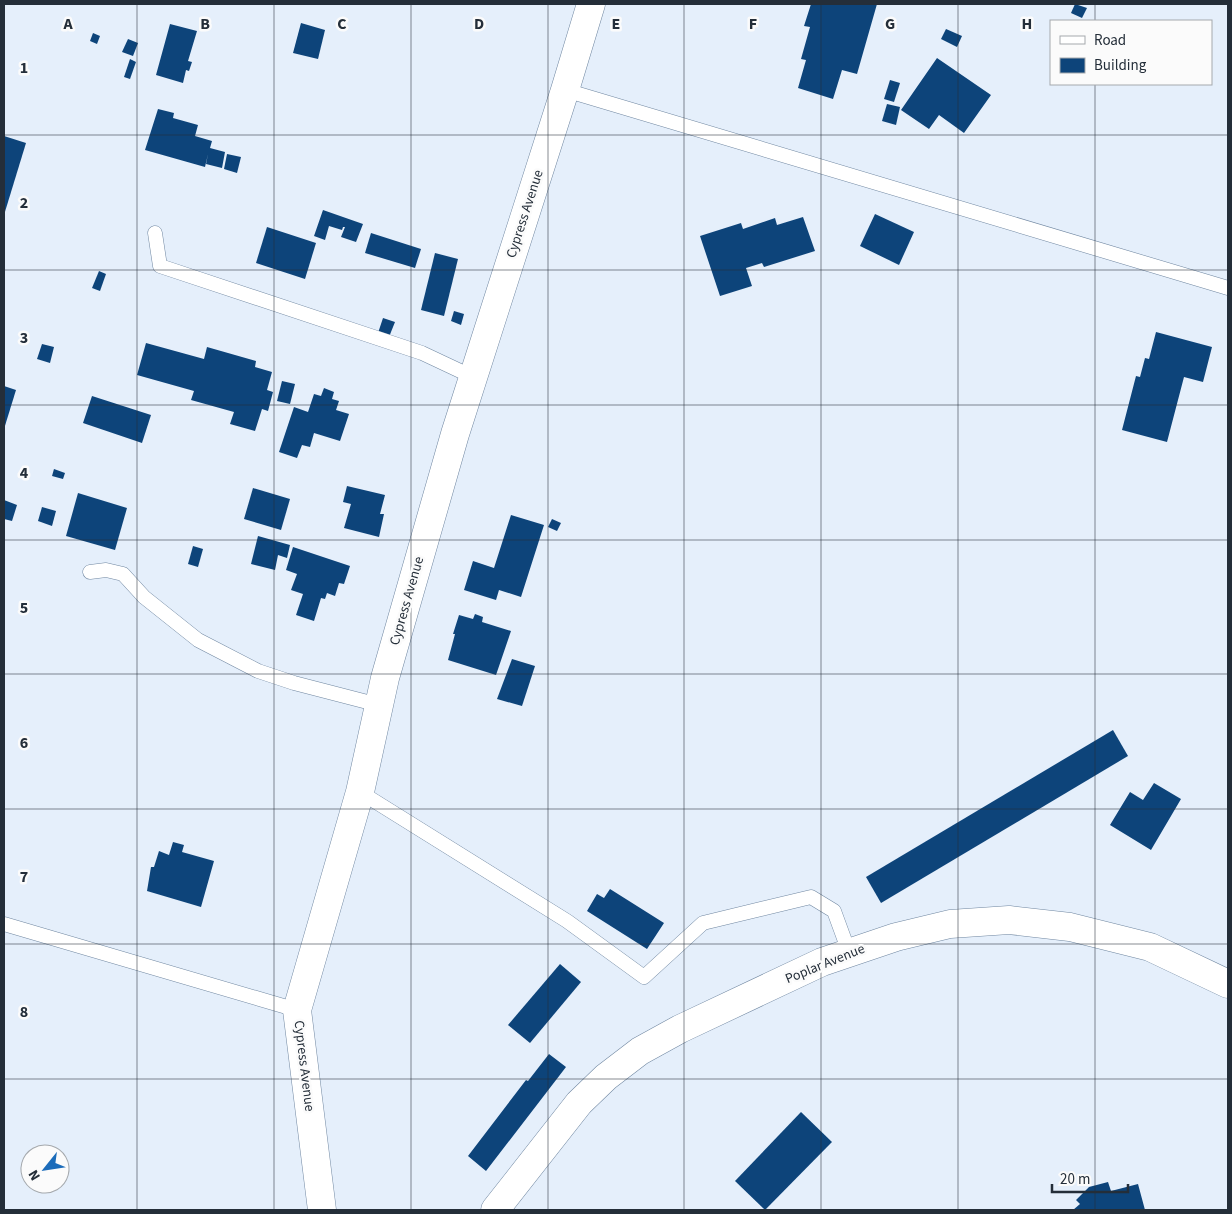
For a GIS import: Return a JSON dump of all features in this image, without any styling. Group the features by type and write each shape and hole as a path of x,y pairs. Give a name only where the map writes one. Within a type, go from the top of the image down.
{"street":[{"name":"Cypress Avenue","path":"322,1210 297,1010 360,792 385,678 455,434 591,4"},
{"name":"Poplar Avenue","path":"495,1210 578,1103 606,1077 640,1052 680,1029 822,962 896,937 950,924 1009,920 1070,927 1150,947 1228,984"}],"lane":[{"path":"565,90 1228,288"},
{"path":"156,233 160,266 422,354 473,377"},
{"path":"90,572 106,570 123,574 144,597 198,640 258,671 294,683 379,705"},
{"path":"360,792 567,921 644,977 703,923 811,897 834,912 849,952"},
{"path":"4,924 297,1010"}],"building":[{"path":"811,4 877,4 857,74 842,70 833,99 798,88 806,60 801,59 810,27 804,26"},
{"path":"1075,4 1087,8 1082,18 1071,13"},
{"path":"301,23 325,30 318,59 293,53"},
{"path":"170,24 197,31 188,61 192,62 189,71 186,70 183,83 156,75"},
{"path":"946,29 962,36 957,47 941,39"},
{"path":"93,33 100,36 97,44 90,41"},
{"path":"128,39 138,43 133,56 122,52"},
{"path":"937,58 991,95 964,133 939,115 929,129 901,110"},
{"path":"130,59 136,62 130,79 124,77"},
{"path":"890,80 900,83 894,102 884,99"},
{"path":"887,104 900,107 896,125 882,121"},
{"path":"158,109 174,113 173,118 198,125 195,136 212,141 210,148 225,152 222,168 206,164 208,154 205,167 145,150"},
{"path":"4,136 26,143 4,215"},
{"path":"227,154 241,157 237,173 224,169"},
{"path":"323,210 363,224 356,242 341,237 345,227 342,230 329,226 325,240 314,236"},
{"path":"875,214 914,232 899,265 860,246"},
{"path":"803,217 815,251 764,267 762,263 746,268 752,286 720,296 700,236 741,223 743,229 775,218 777,225"},
{"path":"267,227 316,243 305,279 256,263"},
{"path":"371,233 421,249 415,268 365,253"},
{"path":"435,253 458,259 444,316 421,310"},
{"path":"99,271 106,274 100,291 92,288"},
{"path":"454,311 464,314 461,325 451,321"},
{"path":"383,318 395,322 389,337 378,333"},
{"path":"1156,332 1212,347 1203,382 1184,377 1167,442 1122,430 1136,376 1140,377 1145,358 1149,359"},
{"path":"146,343 204,359 207,347 256,361 255,367 272,372 267,390 273,392 268,411 262,409 255,431 230,424 234,412 191,400 194,391 137,375"},
{"path":"42,344 54,347 50,363 37,359"},
{"path":"282,381 295,384 290,404 277,401"},
{"path":"4,386 16,390 4,429"},
{"path":"324,388 334,392 332,399 339,401 336,410 349,414 340,441 314,433 310,447 302,445 297,458 279,452 294,407 308,412 314,394 321,396"},
{"path":"92,396 151,415 142,443 83,423"},
{"path":"54,469 65,473 63,479 52,476"},
{"path":"347,486 385,495 380,514 384,514 379,537 344,528 351,504 343,502"},
{"path":"253,488 290,499 281,530 244,519"},
{"path":"78,493 127,508 115,550 66,536"},
{"path":"4,500 17,505 12,521 4,519"},
{"path":"42,507 56,511 52,526 38,521"},
{"path":"511,515 544,525 521,597 499,590 496,600 464,590 473,561 494,568"},
{"path":"552,519 561,523 557,531 548,527"},
{"path":"258,536 290,545 287,558 278,555 275,570 251,564"},
{"path":"193,546 203,549 198,567 188,564"},
{"path":"293,547 350,566 344,584 339,583 335,596 327,593 325,599 321,598 314,621 296,615 303,594 291,590 297,574 286,570"},
{"path":"475,614 483,617 482,622 511,631 496,675 448,660 459,615 473,619"},
{"path":"512,659 535,666 522,706 497,699"},
{"path":"1113,730 1128,756 881,903 866,877"},
{"path":"1154,783 1181,799 1151,850 1110,825 1130,792 1143,800"},
{"path":"173,842 184,845 182,852 214,861 201,907 147,891 151,867 154,867 159,851 169,855"},
{"path":"610,889 664,923 647,949 587,911 597,894 604,898"},
{"path":"560,964 581,982 530,1043 508,1025"},
{"path":"549,1054 566,1067 486,1171 468,1156 526,1080 528,1081"},
{"path":"801,1112 832,1142 765,1210 735,1181"},
{"path":"1108,1182 1111,1191 1138,1184 1145,1210 1073,1210 1080,1204 1076,1200 1089,1187"}]}
